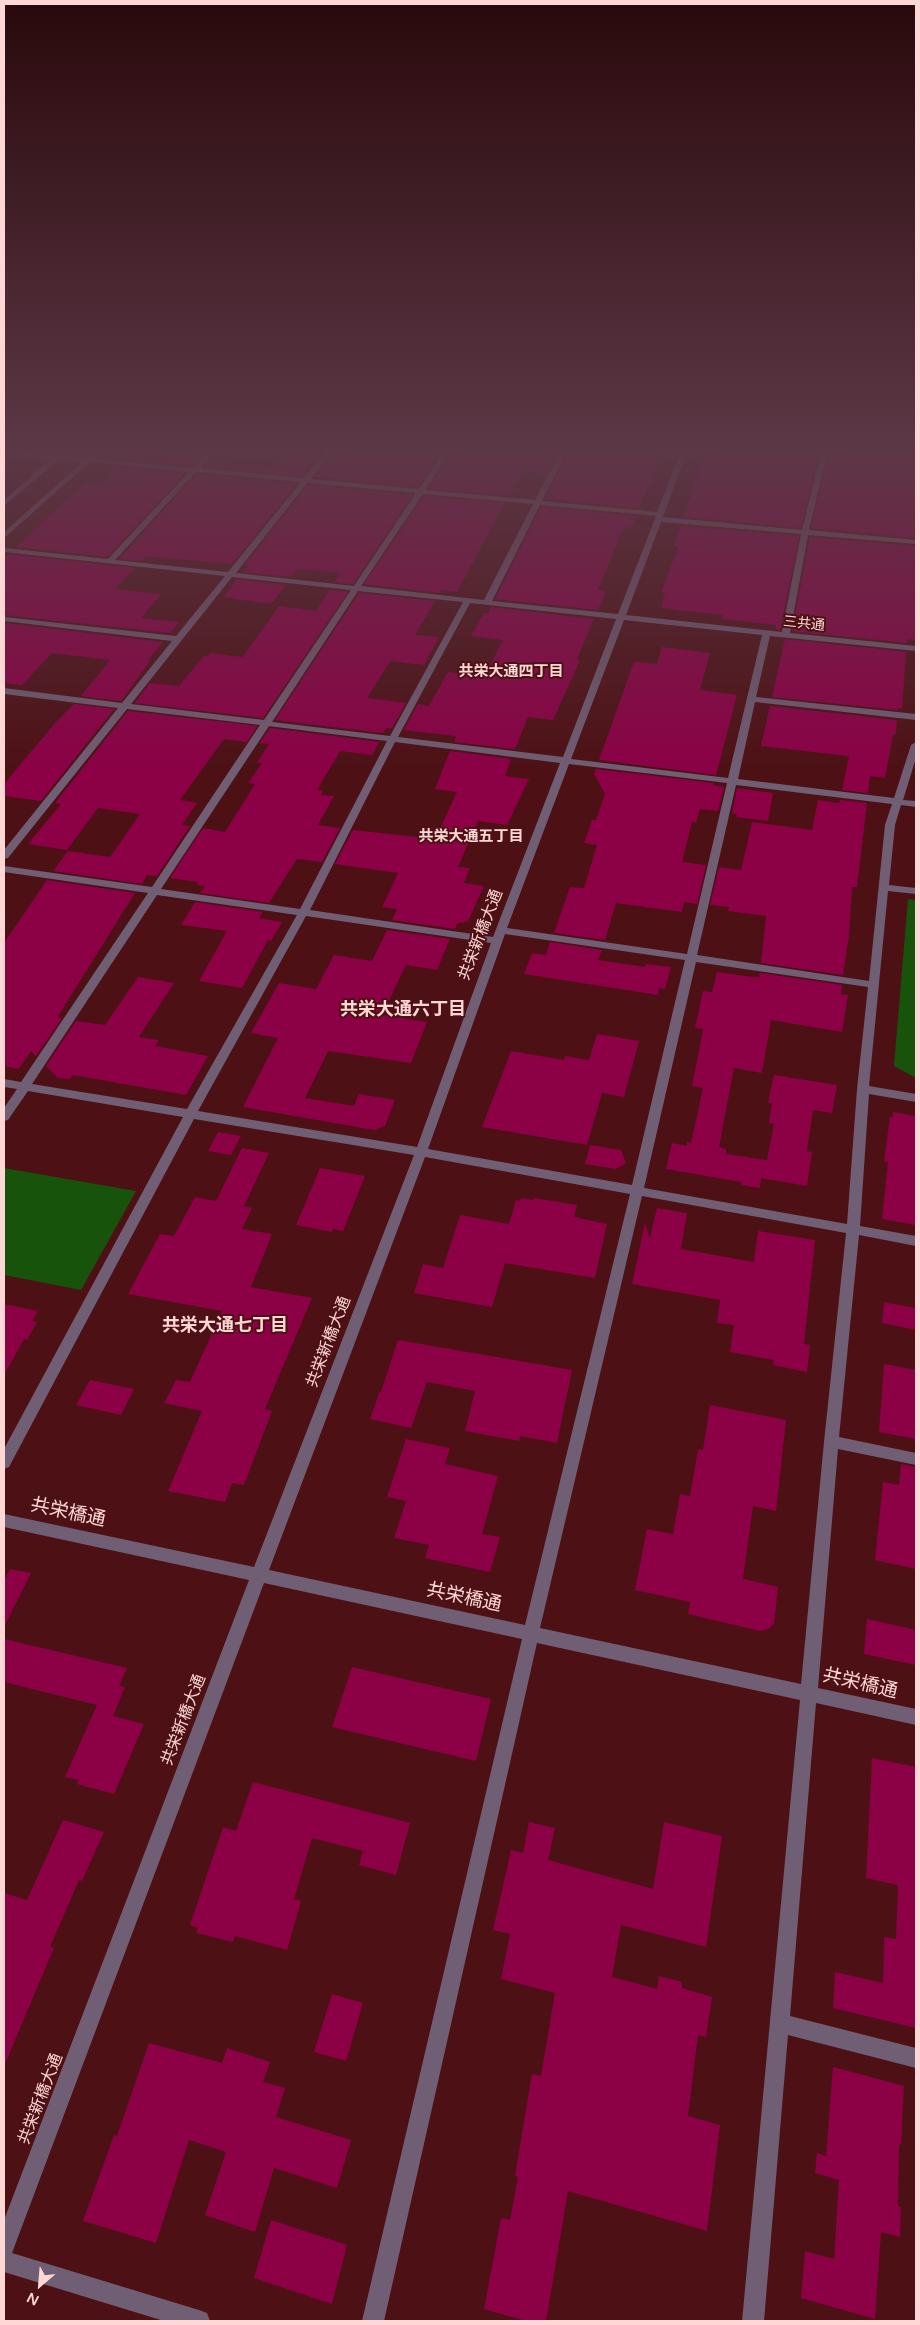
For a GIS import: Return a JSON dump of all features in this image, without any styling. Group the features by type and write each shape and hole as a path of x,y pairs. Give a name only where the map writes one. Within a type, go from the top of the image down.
{"street":[{"name":"三共通","path":"70,558 916,649"},
{"path":"109,562 113,558"},
{"path":"4,856 243,558"},
{"path":"4,1116 156,891 376,558"},
{"path":"487,602 509,558"},
{"name":"共栄新橋大通","path":"4,2248 421,1152 499,935 643,558"},
{"path":"786,635 800,558"},
{"path":"4,1463 190,1115 303,913 393,738 468,600"},
{"path":"4,619 178,639"},
{"path":"373,2321 531,1634 767,633"},
{"path":"4,691 916,804"},
{"path":"752,699 916,717"},
{"path":"753,2321 831,1442 852,1230 863,1089 890,825 916,745"},
{"path":"4,870 303,913 690,957 875,985"},
{"path":"884,887 916,892"},
{"path":"4,1083 421,1152 916,1241"},
{"path":"863,1089 916,1098"},
{"path":"831,1442 916,1459"},
{"name":"共栄橋通","path":"4,1520 916,1717"},
{"path":"780,2023 916,2058"},
{"path":"4,2261 199,2321"}],"green space":[{"path":"908,899 916,900 916,1078 894,1066"},
{"path":"4,1168 136,1191 81,1290 4,1275"}],"building":[{"path":"4,558 40,558 135,568 115,589 161,594 141,618 179,622 170,633 4,615"},
{"path":"120,558 144,558 141,561 119,559"},
{"path":"162,558 237,558 232,564"},
{"path":"251,558 371,558 353,584 334,582 340,573 298,569 291,577 243,572 248,566 244,566"},
{"path":"382,558 476,558 457,592 441,590 439,593 364,584"},
{"path":"516,558 611,558 598,590 606,591 598,610 495,599"},
{"path":"674,558 795,558 780,630 776,629 776,625 722,619 723,615 661,608 665,593 661,592"},
{"path":"806,558 916,558 916,640 907,639 907,643 792,631"},
{"path":"237,579 286,585 271,604 224,597"},
{"path":"330,590 348,592 263,718 135,703 150,683 179,686 204,656 208,656 210,653 243,657 279,606 316,611"},
{"path":"359,593 435,601 415,635 439,637 424,665 390,661 367,698 406,703 392,728 386,728 383,733 275,720"},
{"path":"491,607 594,619 577,659 580,660 553,720 528,717 515,749 454,742 456,736 404,730 418,704 429,706 448,672 484,677 503,640 471,636 484,613 488,613"},
{"path":"4,623 163,642 148,660 150,661 121,701 81,696 110,660 52,653 22,685 4,683"},
{"path":"785,639 906,652 902,709 772,697"},
{"path":"662,647 710,653 700,690 737,695 716,775 599,760 634,662 657,664"},
{"path":"74,704 114,709 41,801 4,796 4,784 55,723"},
{"path":"770,706 897,720 896,734 893,734 885,778 870,776 868,793 842,790 849,756 761,746"},
{"path":"128,711 257,726 247,742 224,739 180,800 197,803 182,825 190,826 157,876 147,875 142,884 53,871 68,851 110,857 140,814 98,808 67,850 28,844 61,804 55,803"},
{"path":"270,728 379,742 372,755 340,751 317,790 323,791 321,795 334,796 318,825 340,828 322,862 297,859 269,903 200,893 205,886 197,885 198,882 170,878 203,828 225,832 255,784 248,783 262,763 257,763 269,744 260,743"},
{"path":"450,751 511,759 505,776 529,779 507,825 478,821 458,867 470,868 464,883 484,886 468,921 457,924 455,929 392,920 397,909 382,907 398,873 335,864 353,830 435,839 457,792 435,789"},
{"path":"596,769 714,783 713,785 724,787 718,811 700,809 696,823 692,822 682,862 706,865 697,904 684,902 682,912 616,903 605,940 554,933 570,887 584,888 597,845 584,843 592,820 596,820 605,794 594,774"},
{"path":"737,788 773,793 768,821 736,817 737,814 732,813"},
{"path":"818,800 839,803 840,800 867,803 857,887 852,887 849,935 843,975 761,963 766,916 728,911 729,907 710,905 719,867 741,870 752,822 812,830"},
{"path":"47,880 135,893 57,1018 62,1018 36,1056 31,1051 19,1069 4,1066 4,943"},
{"path":"195,902 263,912 259,918 282,922 271,941 268,940 242,988 199,981 227,931 181,925"},
{"path":"387,930 450,939 437,970 406,965 382,1015 427,1022 411,1063 328,1051 305,1098 354,1106 359,1094 395,1100 385,1126 374,1130 243,1107 278,1038 251,1033 279,983 316,989 334,955 372,961"},
{"path":"550,942 602,950 598,960 645,967 645,964 671,967 665,989 659,988 658,995 524,974 532,953 546,955"},
{"path":"717,972 753,977 759,977 760,973 842,985 841,994 848,995 842,1032 771,1020 762,1073 734,1068 719,1147 726,1149 726,1154 767,1160 774,1124 769,1123 772,1103 768,1103 774,1075 837,1085 832,1113 813,1110 807,1151 812,1152 807,1186 761,1178 760,1188 741,1185 741,1182 666,1169 672,1143 687,1146 687,1142 691,1143 703,1088 692,1086 703,1029 695,1028 703,991 712,992"},
{"path":"138,977 174,983 139,1037 159,1040 155,1046 208,1056 186,1095 73,1075 70,1079 58,1078 46,1066 76,1021 105,1025"},
{"path":"597,1034 639,1041 624,1097 602,1093 587,1145 482,1127 511,1051 564,1060 565,1056 589,1060"},
{"path":"893,1112 916,1116 916,1225 882,1219 888,1162 884,1161 890,1117 893,1117"},
{"path":"218,1132 241,1136 231,1155 208,1151"},
{"path":"590,1145 621,1150 626,1163 616,1169 585,1164"},
{"path":"242,1148 269,1153 244,1206 252,1208 242,1229 272,1234 251,1287 312,1298 265,1409 272,1411 244,1485 232,1483 225,1502 168,1491 202,1411 164,1403 176,1380 190,1382 222,1311 128,1294 160,1234 174,1236 195,1197 216,1201"},
{"path":"320,1168 365,1176 343,1231 333,1229 332,1232 296,1225"},
{"path":"521,1198 533,1200 534,1198 577,1205 574,1217 607,1224 595,1278 505,1263 492,1307 414,1293 423,1264 443,1268 460,1215 509,1224 516,1200 520,1201"},
{"path":"657,1208 687,1213 681,1249 754,1262 758,1231 815,1240 804,1344 810,1345 807,1372 773,1365 774,1360 730,1352 734,1325 717,1323 720,1300 632,1284 645,1223 650,1238"},
{"path":"884,1302 916,1308 916,1330 882,1323"},
{"path":"4,1304 38,1311 32,1321 37,1322 27,1340 24,1339 4,1375"},
{"path":"398,1340 572,1370 557,1443 520,1436 519,1441 465,1431 475,1391 427,1382 411,1428 370,1419"},
{"path":"884,1364 916,1370 916,1439 879,1432"},
{"path":"90,1380 134,1389 121,1415 76,1405"},
{"path":"710,1405 786,1420 776,1511 753,1506 743,1579 778,1587 774,1624 768,1629 760,1631 688,1614 690,1602 635,1590 647,1529 673,1534 680,1494 690,1496 698,1449 703,1450"},
{"path":"406,1439 450,1448 445,1464 498,1476 482,1534 500,1537 490,1572 425,1558 429,1545 394,1538 406,1501 387,1497"},
{"path":"901,1464 916,1467 916,1569 875,1560 883,1482 899,1485"},
{"path":"10,1569 31,1573 4,1627 4,1581"},
{"path":"867,1619 916,1630 916,1665 864,1654"},
{"path":"4,1639 127,1668 119,1686 125,1687 113,1716 144,1724 114,1794 77,1784 79,1780 65,1777 97,1705 4,1682"},
{"path":"352,1667 491,1699 476,1761 332,1727"},
{"path":"872,1758 916,1767 916,2028 833,2008 835,1972 883,1983 884,1937 896,1939 898,1885 866,1878"},
{"path":"253,1782 410,1823 396,1875 359,1865 363,1851 312,1838 294,1899 301,1901 287,1950 235,1936 233,1942 196,1933 198,1928 190,1925 223,1827 236,1831"},
{"path":"63,1820 104,1832 82,1881 79,1880 50,1947 54,1948 4,2066 4,1893 27,1900"},
{"path":"529,1822 555,1828 548,1860 653,1889 664,1822 722,1836 706,1947 621,1925 612,1977 657,1989 659,1976 682,1982 682,1988 712,1997 706,2037 698,2035 688,2116 720,2125 707,2231 568,2191 546,2321 526,2321 484,2309 501,2218 510,2220 518,2177 515,2176 532,2074 541,2076 555,1993 501,1979 510,1934 493,1930 511,1850 523,1853"},
{"path":"332,1994 363,2003 346,2061 314,2052"},
{"path":"149,2043 222,2063 227,2048 270,2062 263,2082 285,2088 276,2117 351,2140 337,2188 274,2168 255,2232 205,2215 226,2152 189,2140 156,2243 83,2221 114,2135 117,2136"},
{"path":"833,2067 904,2086 901,2145 899,2144 898,2206 901,2207 900,2237 881,2232 875,2319 801,2298 805,2251 834,2259 839,2180 815,2173 817,2153 826,2156"},
{"path":"271,2220 347,2245 332,2304 254,2278"}],"district":[{"name":"共栄大通四丁目","path":"511,672"},
{"name":"共栄大通五丁目","path":"471,837"},
{"name":"共栄大通六丁目","path":"403,1010"},
{"name":"共栄大通七丁目","path":"225,1326"}]}
